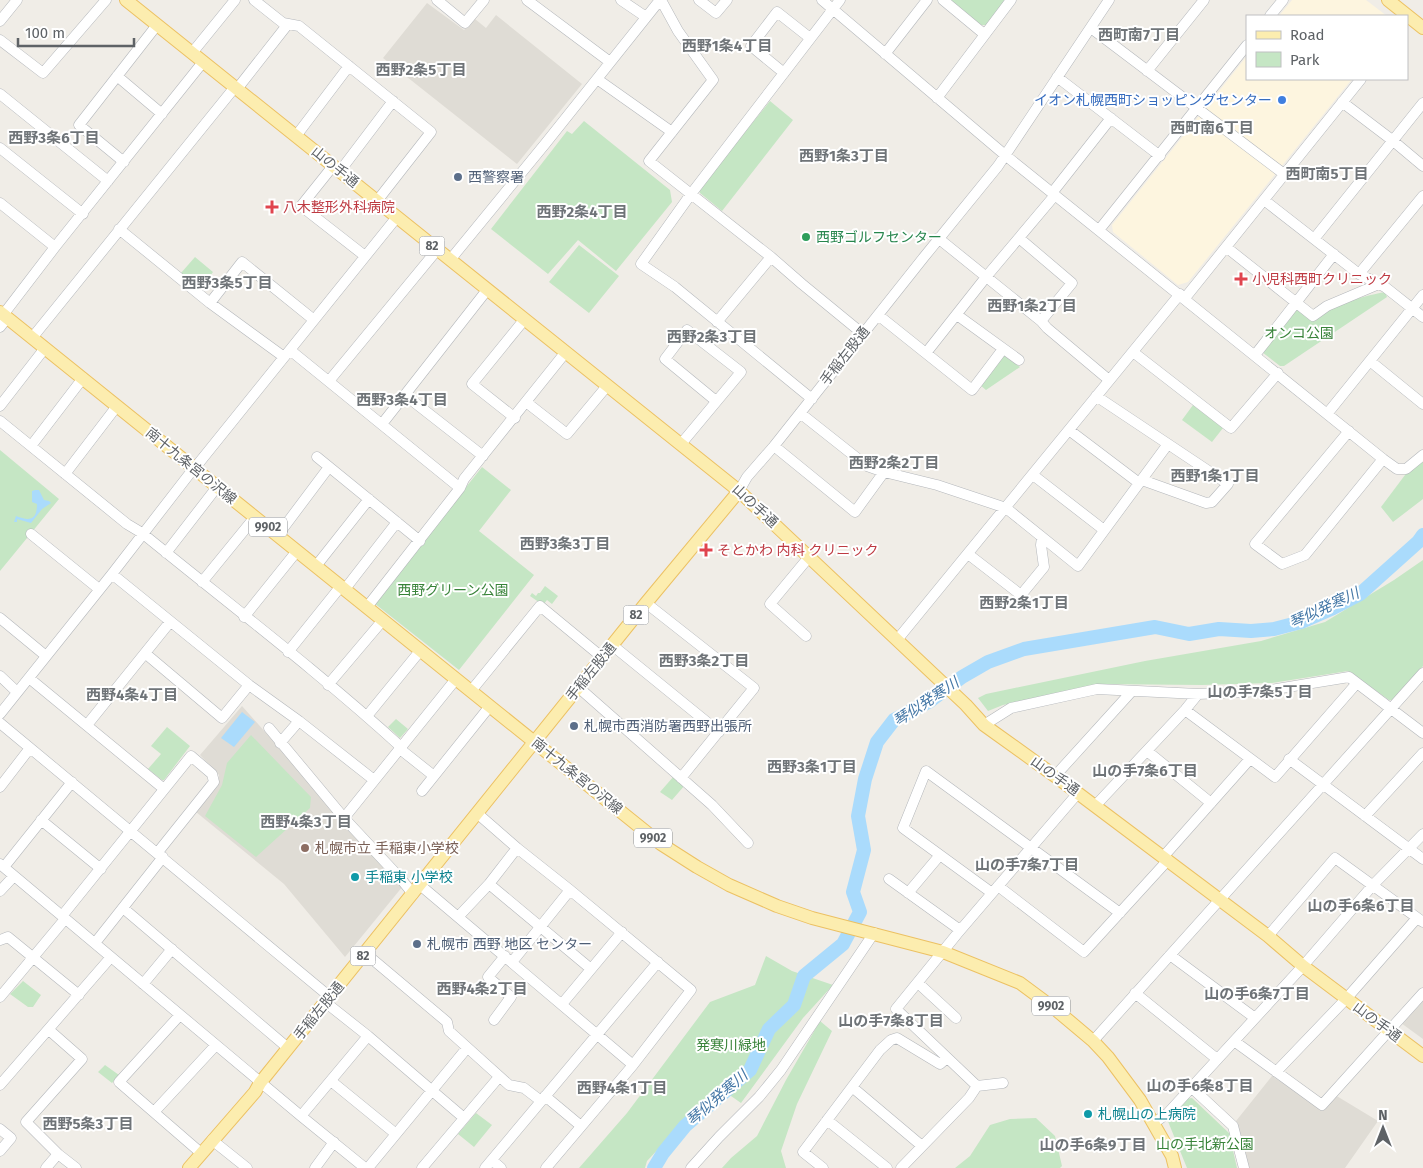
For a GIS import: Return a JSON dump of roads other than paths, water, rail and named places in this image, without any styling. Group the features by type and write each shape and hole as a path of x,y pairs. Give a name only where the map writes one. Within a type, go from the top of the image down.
{"main road":[{"name":"山の手通","path":"126,0 739,491 966,705 984,725 1219,899 1268,936 1302,966 1423,1056"},
{"path":"1388,0 1403,15"},
{"path":"1408,20 1423,28"},
{"name":"南十九条宮の沢線","path":"3,318 45,348 470,691 668,848 696,867 729,886 787,910 943,952 1020,983 1056,1009 1093,1041 1108,1057 1140,1100 1154,1123 1172,1156 1175,1168"},
{"name":"手稲左股通","path":"189,1168 254,1092 260,1082 478,814 578,687 739,491"}],"street":[{"path":"0,21 17,0"},
{"path":"0,40 43,73 106,0"},
{"path":"192,53 235,0"},
{"path":"254,0 283,23 299,26 431,132 376,200"},
{"path":"436,0 465,23 484,0"},
{"path":"527,0 610,62"},
{"path":"621,0 646,17"},
{"path":"450,260 660,0 678,31 713,80 649,161 771,257 862,334"},
{"path":"699,0 716,14 727,0"},
{"path":"822,0 1005,155 1383,459 1397,469 1406,469 1423,455"},
{"path":"812,399 675,287 641,264 691,194 840,0"},
{"path":"885,54 926,0"},
{"path":"943,0 984,34"},
{"path":"937,98 1011,0"},
{"name":"手稲左股通","path":"739,491 747,477 812,399 1005,155 1109,0"},
{"path":"1147,71 1204,0"},
{"path":"1271,15 1283,0"},
{"path":"784,73 751,46 778,12 810,38"},
{"path":"32,338 288,24"},
{"path":"124,162 78,125 157,25"},
{"path":"1091,28 1284,174"},
{"path":"1099,230 1246,46"},
{"path":"3,318 55,247 203,62"},
{"path":"296,136 349,66"},
{"path":"117,76 162,114"},
{"path":"1057,77 1160,156"},
{"path":"597,79 672,132"},
{"path":"897,640 1109,380 1226,247 1360,80"},
{"path":"0,94 108,181"},
{"path":"365,256 301,206 393,101"},
{"path":"1342,102 1423,166"},
{"path":"1314,239 1423,103"},
{"path":"926,353 986,277 1020,238 1111,118"},
{"path":"0,148 83,214"},
{"path":"1359,274 1423,196"},
{"path":"1264,200 1359,274 1380,284 1423,317"},
{"path":"0,203 55,247"},
{"path":"0,714 112,574 142,533 397,217"},
{"path":"119,229 210,303 329,381 460,488"},
{"path":"938,238 1041,321 1109,380"},
{"path":"1020,238 1072,282 1041,321"},
{"path":"1226,247 1314,316 1327,306 1380,284"},
{"path":"329,381 437,250"},
{"path":"1255,355 1334,254"},
{"path":"717,322 771,257"},
{"path":"210,303 242,262 314,320"},
{"path":"382,424 487,290"},
{"path":"1327,414 1423,295"},
{"path":"878,315 972,390 1003,349"},
{"path":"957,315 1019,360"},
{"path":"514,418 472,384 524,320"},
{"path":"681,444 716,402 741,372 687,330 665,359 716,402"},
{"path":"0,406 45,348"},
{"path":"1133,352 1231,428 1278,373"},
{"path":"367,607 460,488 464,479 565,353"},
{"path":"1370,361 1423,404"},
{"path":"31,446 82,378"},
{"path":"526,402 567,434 607,386"},
{"path":"405,395 482,456"},
{"path":"1069,430 1141,481 1206,503 1212,502 1228,484 1096,396"},
{"path":"65,474 118,406"},
{"path":"800,413 867,466 1006,508 1078,566 1168,444"},
{"path":"0,421 127,524 142,533 367,716 400,748 434,776"},
{"path":"1349,431 1255,544 1282,564 1305,556 1383,459"},
{"path":"774,446 855,512 884,472"},
{"path":"317,457 420,540"},
{"path":"278,536 329,467"},
{"path":"1033,475 1104,530"},
{"path":"166,553 217,487"},
{"path":"316,566 369,499"},
{"path":"202,582 255,517"},
{"path":"288,652 397,522"},
{"path":"31,534 99,589"},
{"path":"968,554 1021,595 1044,567 1041,545 1042,537"},
{"path":"244,617 297,551"},
{"path":"806,636 770,604 810,557"},
{"path":"112,574 248,685 299,721 374,780"},
{"path":"646,603 754,688 681,778"},
{"path":"470,691 540,606 603,658"},
{"path":"0,618 46,656"},
{"path":"328,685 383,620"},
{"path":"87,725 170,622"},
{"path":"612,645 719,732"},
{"path":"367,716 420,651"},
{"path":"146,654 222,718 248,685"},
{"path":"1093,1041 1423,673"},
{"path":"0,676 17,692"},
{"path":"984,725 1011,708 1097,690 1198,694 1278,690 1349,677 1423,732"},
{"path":"29,678 164,789"},
{"path":"344,818 456,679"},
{"path":"1185,710 1275,777 1357,683"},
{"path":"578,687 712,804 748,843"},
{"path":"1055,776 1132,690"},
{"path":"1095,806 1198,694"},
{"path":"422,791 490,706"},
{"path":"280,743 299,721"},
{"path":"0,722 160,855 464,1118"},
{"path":"270,728 280,743 344,818 401,879 458,917 633,1065"},
{"path":"0,787 30,748"},
{"path":"1146,751 1211,803"},
{"path":"1365,816 1423,753"},
{"path":"0,998 4,985 33,956 191,756 212,774 214,782 123,908 94,944"},
{"path":"1120,913 926,771 903,828 1084,952 1120,913 1250,759"},
{"path":"1289,759 1423,859"},
{"path":"72,782 2,866 366,1168 468,1048"},
{"path":"976,1086 896,1009 960,930 1078,793"},
{"path":"478,814 691,990 633,1065 546,1168"},
{"path":"41,820 101,869"},
{"path":"1154,1123 1168,1113 1373,885 1423,834"},
{"path":"458,917 489,884 517,848"},
{"path":"908,893 940,855"},
{"path":"1268,936 1335,858 1420,920 1276,1072"},
{"path":"0,890 14,876"},
{"path":"889,879 960,930"},
{"path":"489,884 591,969"},
{"path":"494,1020 512,997 488,977 509,959 540,927 570,890"},
{"path":"123,908 288,1048"},
{"path":"562,1004 622,932"},
{"path":"691,1168 759,1097 781,1070 874,933"},
{"path":"0,940 8,937 79,995"},
{"path":"143,984 172,949"},
{"path":"365,953 447,1022 449,1031 499,1077 509,1085 524,1088 543,1099 581,1126"},
{"path":"1170,955 1255,1018"},
{"path":"0,1085 111,957"},
{"path":"502,1168 488,1164 658,962"},
{"path":"918,983 956,1018"},
{"path":"1234,1040 1322,1105 1423,992"},
{"path":"1136,993 1217,1059"},
{"path":"180,1015 119,1082 201,1153"},
{"path":"49,1030 82,1059 26,1122 58,1154 76,1168"},
{"path":"301,1116 368,1036"},
{"path":"823,1168 802,1152 880,1050 891,1040 898,1038 940,1064 947,1058"},
{"path":"154,1112 216,1045"},
{"path":"422,1168 499,1077"},
{"path":"330,1081 396,1134"},
{"path":"976,1086 1003,1083"},
{"path":"901,1168 969,1098 976,1086"},
{"path":"852,1087 922,1146"},
{"path":"1190,1087 1233,1126 1244,1168"},
{"path":"827,1120 887,1168"},
{"path":"0,1129 11,1138 0,1151"},
{"path":"212,1140 247,1168"},
{"path":"315,1168 334,1142"},
{"path":"46,1168 58,1154"}],"water":[{"path":"39,490 44,500 51,503 42,509 31,523 17,519 17,522 14,522 16,516 28,519 36,514 37,504 32,502 32,491"},
{"path":"242,712 255,722 234,747 221,738"}],"waterway":[{"name":"琴似発寒川","path":"654,1168 663,1153 685,1126 750,1070 769,1029 794,1005 804,976 843,944 860,912 853,892 864,850 858,816 865,779 877,742 894,720 930,701 962,677 988,662 1024,649 1155,627 1189,634 1219,629 1251,631 1274,629 1301,622 1360,594 1418,542 1423,535"}],"place":[{"name":"イオン札幌西町ショッピングセンター","path":"1282,100"},
{"name":"西警察署","path":"458,177"},
{"name":"八木整形外科病院","path":"272,207"},
{"name":"西野ゴルフセンター","path":"806,237"},
{"name":"小児科西町クリニック","path":"1241,279"},
{"name":"そとかわ 内科 クリニック","path":"706,550"},
{"name":"札幌市西消防署西野出張所","path":"574,726"},
{"name":"札幌市立 手稲東小学校","path":"305,848"},
{"name":"手稲東 小学校","path":"355,877"},
{"name":"札幌市 西野 地区 センター","path":"417,944"},
{"name":"札幌山の上病院","path":"1088,1114"}],"district":[{"name":"西町南7丁目","path":"1139,35"},
{"name":"西野1条4丁目","path":"727,46"},
{"name":"西野2条5丁目","path":"421,70"},
{"name":"西町南6丁目","path":"1212,128"},
{"name":"西野3条6丁目","path":"54,138"},
{"name":"西野1条3丁目","path":"844,156"},
{"name":"西町南5丁目","path":"1327,174"},
{"name":"西野2条4丁目","path":"582,212"},
{"name":"西野3条5丁目","path":"227,283"},
{"name":"西野1条2丁目","path":"1032,306"},
{"name":"西野2条3丁目","path":"712,337"},
{"name":"西野3条4丁目","path":"402,400"},
{"name":"西野2条2丁目","path":"894,463"},
{"name":"西野1条1丁目","path":"1215,476"},
{"name":"西野3条3丁目","path":"565,544"},
{"name":"西野2条1丁目","path":"1024,603"},
{"name":"西野3条2丁目","path":"704,661"},
{"name":"山の手7条5丁目","path":"1260,692"},
{"name":"西野4条4丁目","path":"132,695"},
{"name":"西野3条1丁目","path":"812,767"},
{"name":"山の手7条6丁目","path":"1145,771"},
{"name":"西野4条3丁目","path":"306,822"},
{"name":"山の手7条7丁目","path":"1027,865"},
{"name":"山の手6条6丁目","path":"1361,906"},
{"name":"西野4条2丁目","path":"482,989"},
{"name":"山の手6条7丁目","path":"1257,994"},
{"name":"山の手7条8丁目","path":"891,1021"},
{"name":"山の手6条8丁目","path":"1200,1086"},
{"name":"西野4条1丁目","path":"622,1088"},
{"name":"西野5条3丁目","path":"88,1124"},
{"name":"山の手6条9丁目","path":"1093,1145"}],"park label":[{"name":"オンコ公園","path":"1299,333"},
{"name":"西野グリーン公園","path":"453,590"},
{"name":"発寒川緑地","path":"731,1045"},
{"name":"山の手北新公園","path":"1205,1144"}]}
